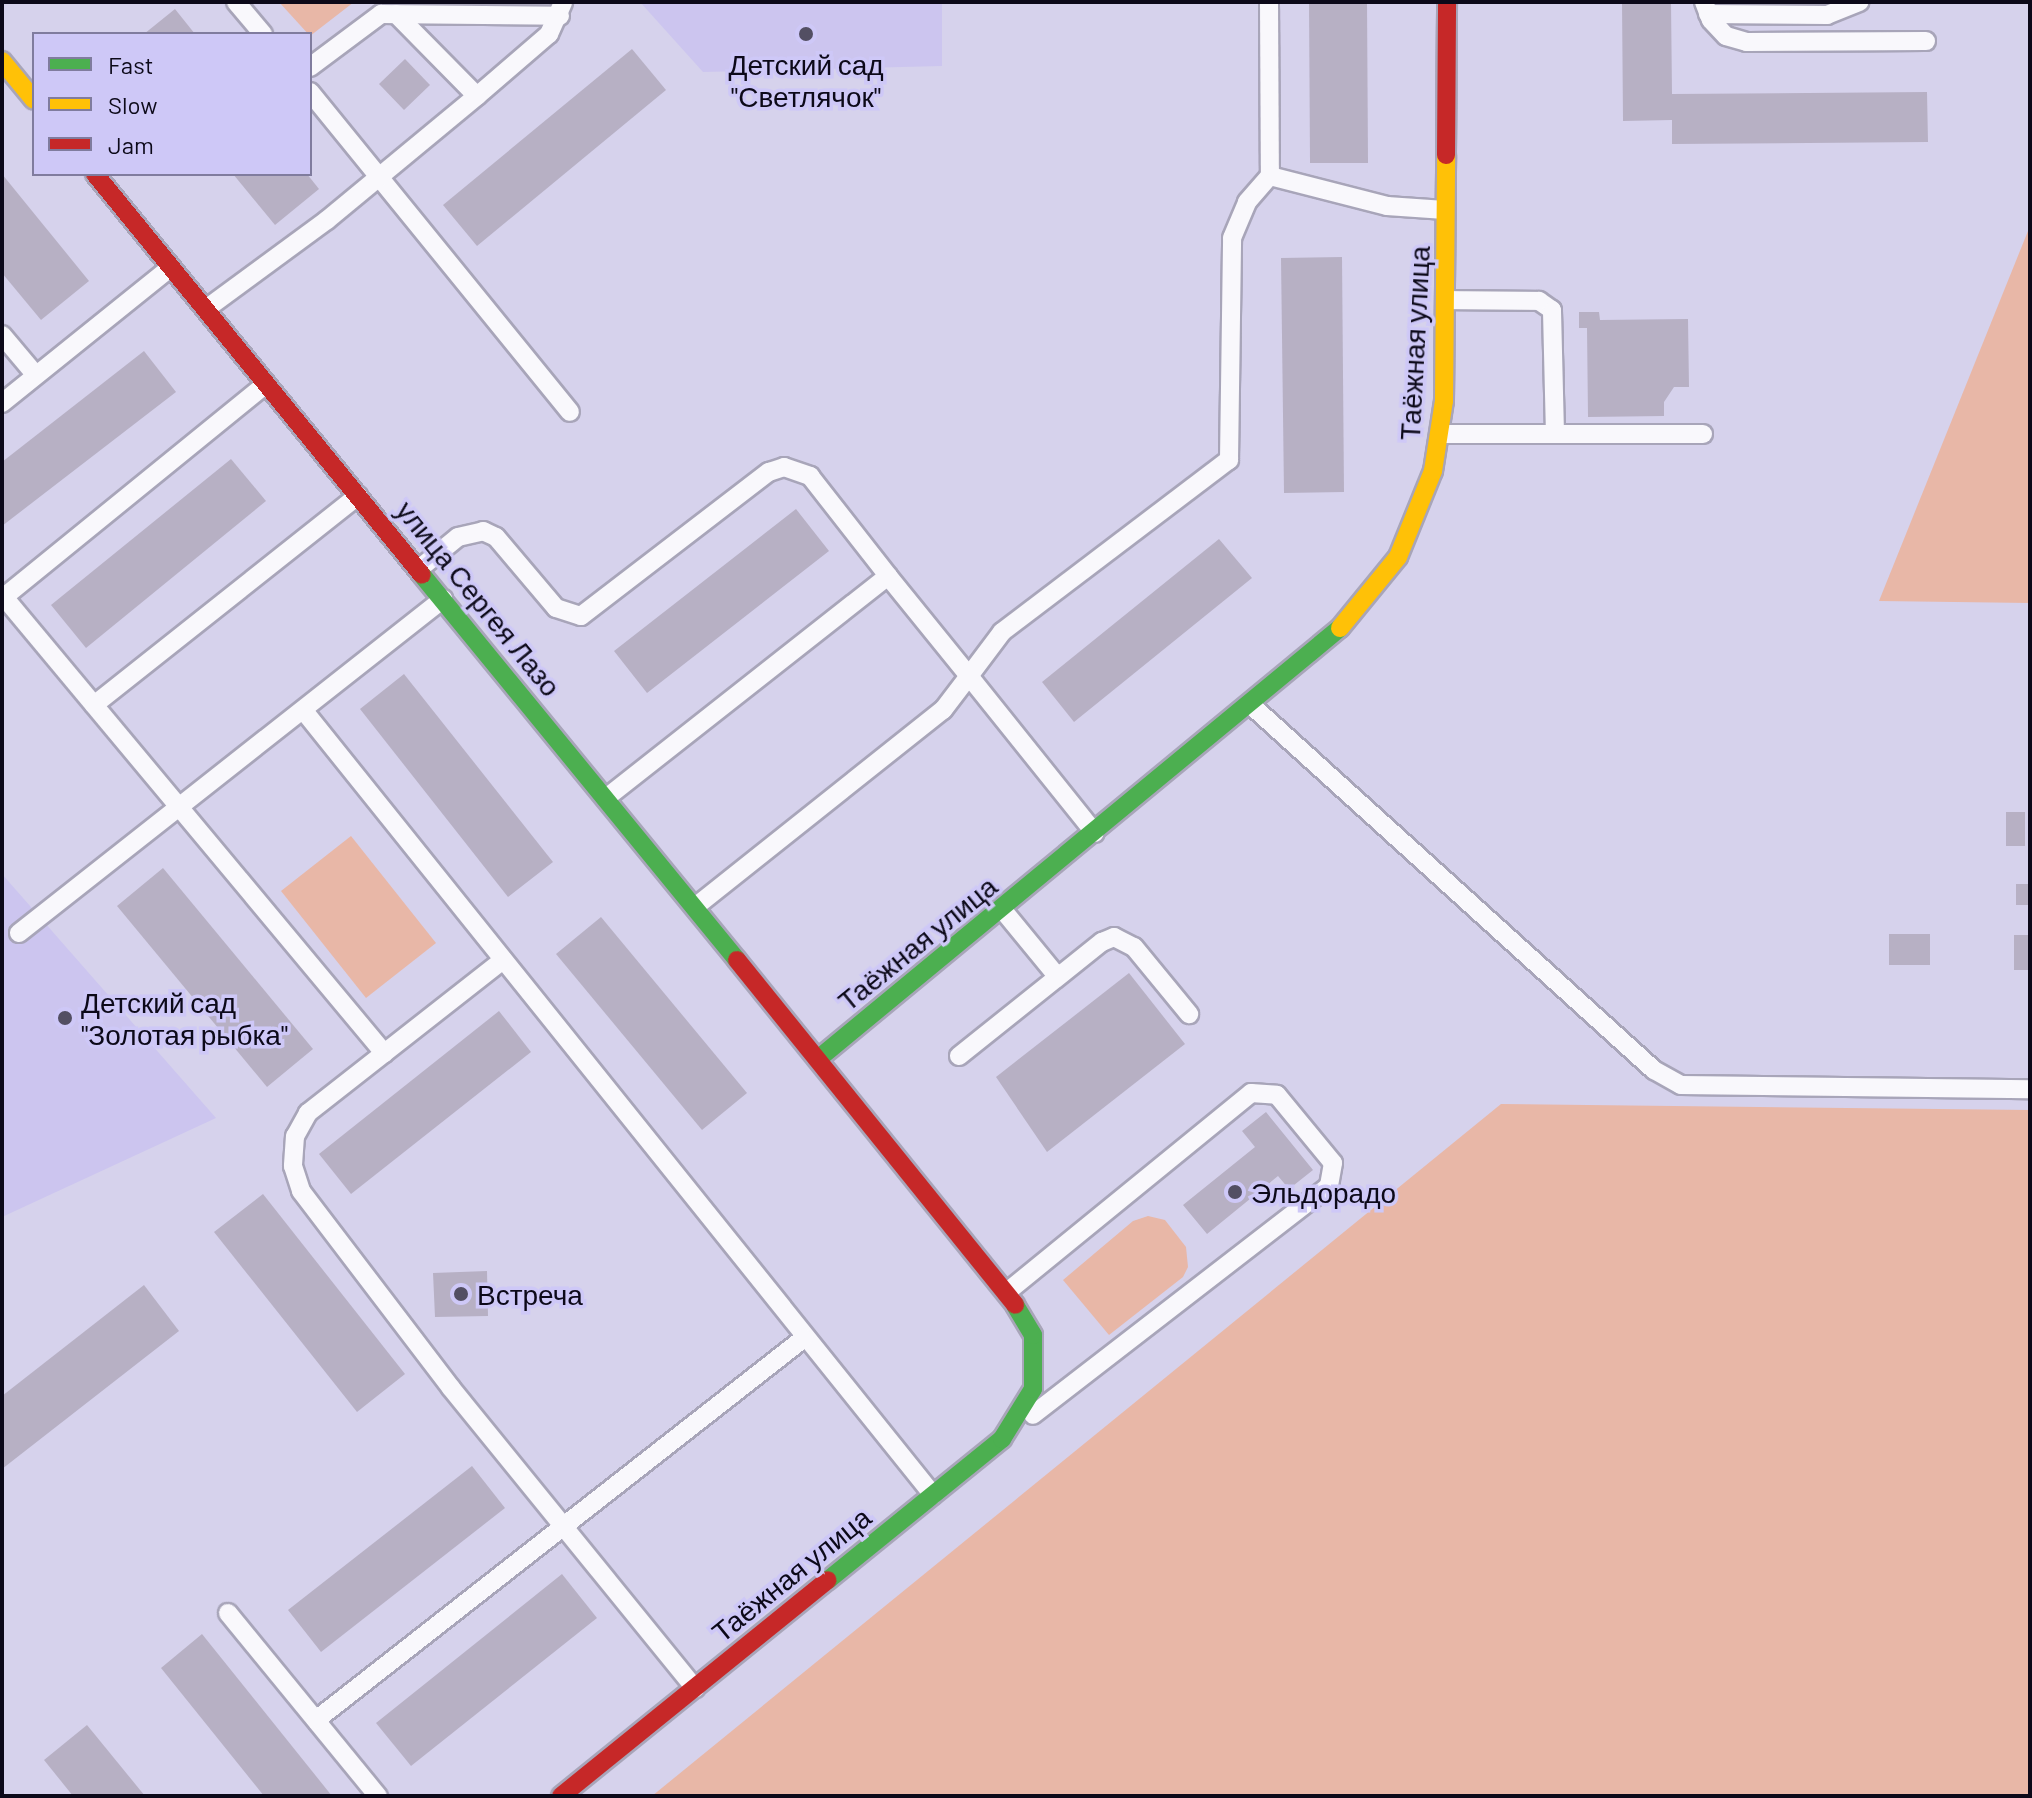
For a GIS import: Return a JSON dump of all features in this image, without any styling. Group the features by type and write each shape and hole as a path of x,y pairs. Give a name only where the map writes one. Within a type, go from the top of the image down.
{"street":[{"name":"Таёжная улица","path":"561,1796 1002,1439 1033,1389 1037,1352 1024,1315 818,1059 1251,705 1362,607 1398,557 1419,515 1440,434 1447,300 1447,2"},
{"path":"2,61 32,98"},
{"name":"улица Сергея Лазо","path":"97,176 818,1059"}],"lane":[{"path":"236,2 261,32"},
{"path":"695,907 943,710 1002,632 1229,460 1232,238 1247,202 1270,176 1269,2"},
{"path":"1706,8 1827,15 1859,2"},
{"path":"1706,8 1726,36 1747,42 1926,41"},
{"path":"206,309 380,177 477,96 549,34 561,9 396,14 368,20 312,65"},
{"path":"396,14 477,96"},
{"path":"312,94 570,412"},
{"path":"1270,176 1387,206 1447,210"},
{"path":"2,403 34,373 171,266"},
{"path":"1447,300 1539,301 1552,310 1555,434"},
{"path":"2,335 34,373"},
{"path":"266,384 3,598 384,1053"},
{"path":"1440,434 1703,434"},
{"path":"419,569 458,537 483,531 496,537 556,608 581,616 769,472 784,467 810,476 1095,833"},
{"path":"94,705 359,495"},
{"path":"606,798 888,576"},
{"path":"19,933 180,811 443,599"},
{"path":"1251,705 1654,1070 1681,1085 2030,1089"},
{"path":"304,711 933,1496"},
{"path":"1002,909 1057,976"},
{"path":"959,1056 1102,942 1125,939 1189,1014"},
{"path":"503,960 308,1113 295,1136 293,1166 301,1191 564,1529 695,1688"},
{"path":"1002,1439 1329,1186 1333,1163 1277,1095 1251,1093 1007,1292"},
{"path":"316,1720 564,1529 804,1338"},
{"path":"228,1613 378,1796"}],"shaded area":[{"path":"279,2 354,2 312,34"},
{"name":"Детский сад \"Светлячок\"","path":"640,2 942,2 942,66 703,72"},
{"path":"2030,226 2030,603 1879,601"},
{"path":"351,836 436,943 366,998 281,891"},
{"name":"Детский сад \"Золотая рыбка\"","path":"2,874 216,1118 2,1217"},
{"path":"1501,1104 2030,1110 2030,1796 652,1796"},
{"path":"1148,1216 1165,1220 1186,1247 1188,1267 1183,1277 1109,1335 1063,1280 1133,1221"}],"building":[{"path":"1309,2 1367,2 1368,163 1310,163"},
{"path":"1622,2 1671,2 1672,94 1927,92 1928,142 1672,144 1672,120 1623,121"},
{"path":"175,9 193,32 146,32"},
{"path":"632,49 666,90 477,246 443,205"},
{"path":"405,59 430,85 404,110 379,84"},
{"path":"2,174 89,281 41,320 2,273"},
{"path":"235,176 309,176 319,189 275,225"},
{"path":"1342,257 1344,492 1284,493 1281,258"},
{"path":"1579,312 1599,312 1600,320 1688,319 1689,387 1674,387 1664,402 1664,416 1588,417 1587,328 1579,328"},
{"path":"144,351 176,392 2,526 2,462"},
{"path":"231,459 266,501 86,648 51,605"},
{"path":"796,509 829,551 647,693 614,651"},
{"path":"1219,539 1252,578 1074,722 1042,682"},
{"path":"404,674 553,862 508,897 360,709"},
{"path":"2006,812 2025,812 2025,846 2006,846"},
{"path":"163,868 313,1049 267,1087 117,906"},
{"path":"2016,884 2030,884 2030,905 2016,905"},
{"path":"601,917 747,1093 702,1130 556,954"},
{"path":"1889,934 1930,934 1930,965 1889,965"},
{"path":"2014,935 2030,935 2030,970 2014,970"},
{"path":"1129,973 1185,1044 1047,1152 996,1077"},
{"path":"499,1011 531,1052 351,1194 319,1154"},
{"path":"1266,1112 1313,1170 1289,1189 1278,1176 1207,1234 1183,1205 1255,1147 1242,1131"},
{"path":"263,1194 405,1374 357,1412 214,1232"},
{"name":"Встреча","path":"487,1271 488,1316 435,1317 433,1273"},
{"path":"144,1285 179,1331 2,1469 2,1396"},
{"path":"472,1466 505,1508 321,1652 288,1610"},
{"path":"562,1574 597,1618 411,1766 376,1723"},
{"path":"202,1634 332,1796 264,1796 161,1668"},
{"path":"87,1725 145,1796 73,1796 44,1760"}],"traffic: fast":[{"path":"422,575 737,960"},
{"path":"818,1059 1340,628"},
{"path":"828,1580 1002,1439 1033,1389 1033,1335 1015,1305"}],"traffic: slow":[{"path":"2,61 32,98"},
{"path":"1340,628 1398,557 1433,471 1444,401 1446,155"}],"traffic: jam":[{"path":"1446,155 1447,2"},
{"path":"97,176 422,575"},
{"path":"737,960 1015,1305"},
{"path":"561,1796 828,1580"}],"place":[{"name":"Детский сад \"Светлячок\"","path":"806,34"},
{"name":"Детский сад \"Золотая рыбка\"","path":"65,1018"},
{"name":"Эльдорадо","path":"1235,1192"},
{"name":"Встреча","path":"461,1294"}]}
